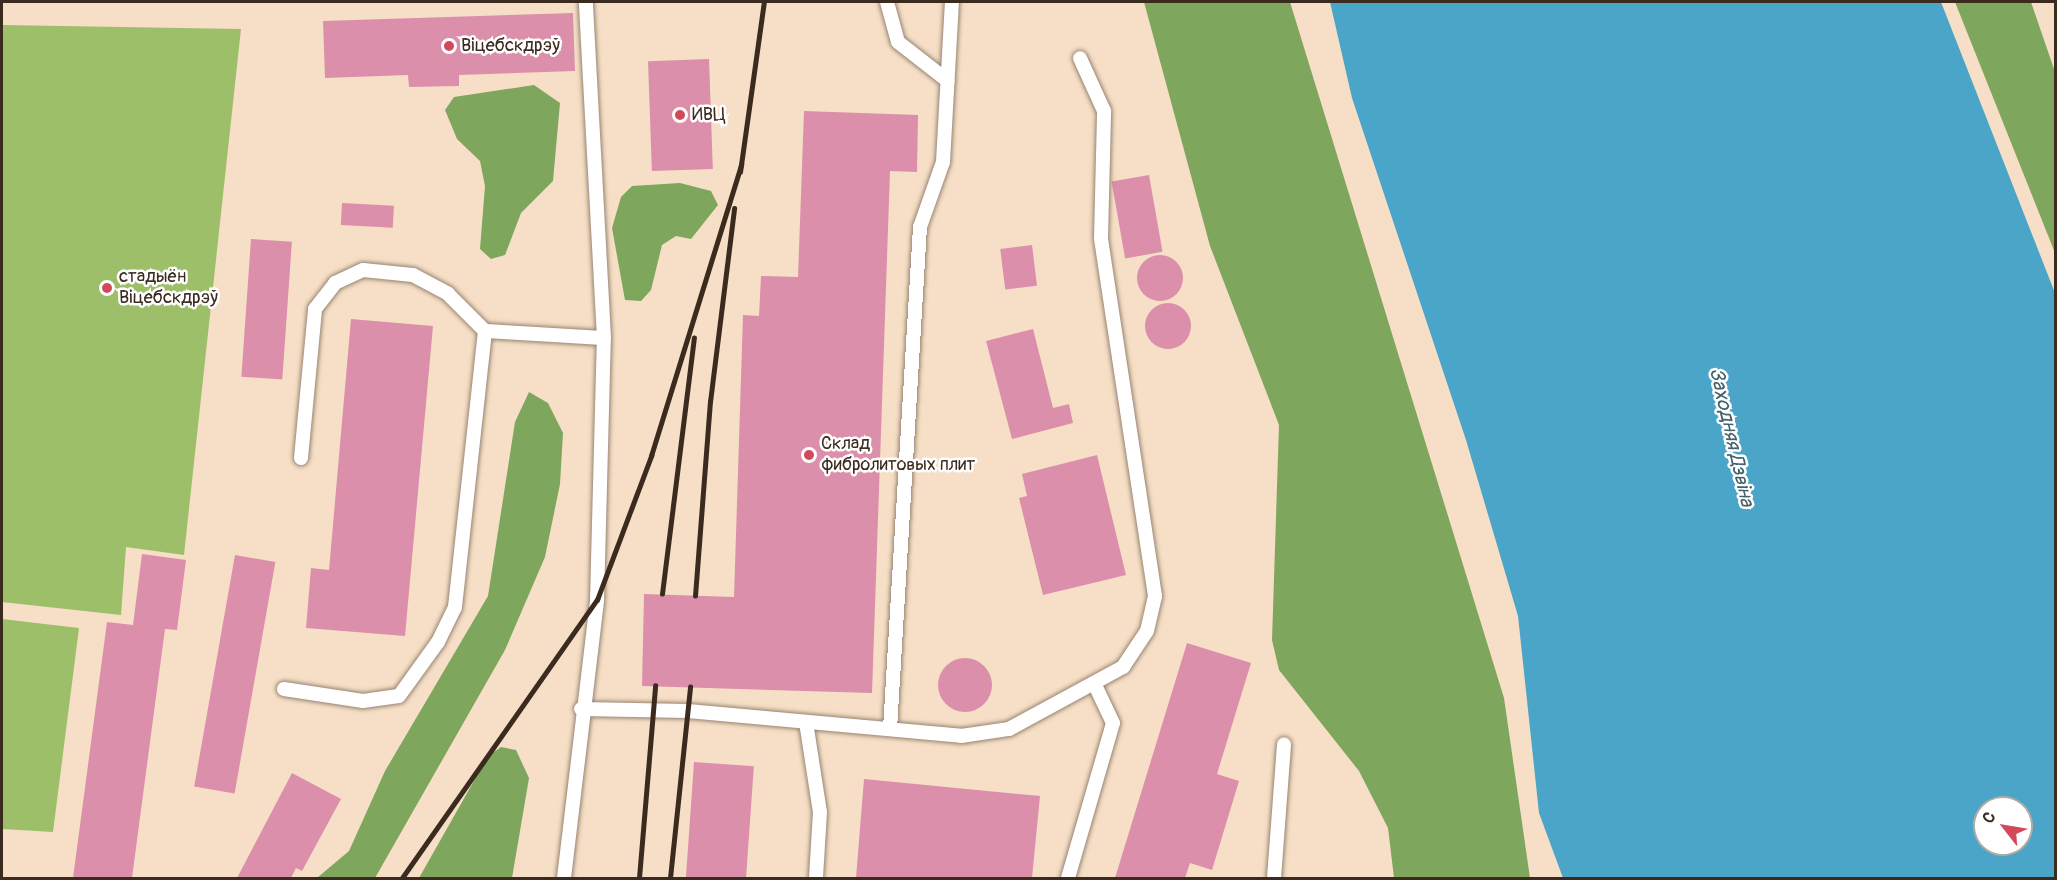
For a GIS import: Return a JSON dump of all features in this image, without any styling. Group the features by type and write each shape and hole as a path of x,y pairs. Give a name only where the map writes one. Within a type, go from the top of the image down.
{"lane":[{"path":"564,879 580,709 597,600 604,338 586,2"},
{"path":"887,2 898,42 948,81"},
{"path":"890,729 920,228 943,162 952,2"},
{"path":"580,709 688,711 961,736 1009,729 1123,667 1147,631 1155,596 1101,238 1104,111 1080,58"},
{"path":"301,458 315,309 334,283 363,270 413,275 448,294 485,331 604,338"},
{"path":"284,689 363,701 399,696 438,642 454,607 485,331"},
{"path":"1068,879 1113,723 1094,682"},
{"path":"806,722 820,812 816,879"},
{"path":"1274,879 1284,744"}],"green space":[{"path":"1144,2 1290,2 1504,698 1530,878 1394,878 1388,828 1359,771 1279,670 1272,640 1279,425 1210,246"},
{"path":"1955,2 2031,2 2055,72 2055,253"},
{"name":"стадыён Віцебскдрэў","path":"2,25 241,29 184,555 126,547 121,615 2,602"},
{"path":"534,85 560,103 553,181 521,213 505,255 491,259 480,249 485,186 480,161 457,139 445,110 454,97"},
{"path":"680,183 711,191 718,205 691,239 676,236 662,245 651,290 641,301 625,300 612,228 621,197 632,186"},
{"path":"529,392 548,403 563,433 560,484 545,557 505,650 375,878 317,878 349,851 385,771 488,596 515,422"},
{"path":"2,619 79,628 53,832 2,829"},
{"path":"501,747 516,750 529,778 512,878 419,878 488,756"}],"water":[{"name":"Заходняя Дзвіна","path":"1330,2 1941,2 2055,293 2055,878 1563,878 1539,813 1518,616 1466,440 1352,98"}],"building":[{"name":"Віцебскдрэў","path":"573,13 575,71 459,75 459,86 409,87 408,75 325,78 323,21"},
{"name":"ИВЦ","path":"709,59 713,169 652,171 648,61"},
{"name":"Склад фибролитовых плит","path":"804,111 918,115 917,172 890,171 872,693 642,686 644,594 734,597 743,315 759,316 761,276 798,277"},
{"path":"1149,175 1163,252 1125,258 1112,182"},
{"path":"342,203 394,206 393,228 341,225"},
{"path":"251,239 292,242 282,380 241,377"},
{"path":"1032,245 1037,286 1005,290 1000,249"},
{"path":"1160,255 1176,262 1183,278 1176,294 1160,301 1144,294 1137,278 1144,262"},
{"path":"1168,303 1177,304 1184,310 1190,317 1190,335 1184,342 1177,348 1168,349 1159,348 1152,342 1146,335 1145,326 1146,317 1152,310 1159,304"},
{"path":"351,319 433,326 405,636 306,628 311,568 329,570"},
{"path":"1033,329 1053,408 1069,404 1073,423 1012,439 986,341"},
{"path":"1097,455 1126,575 1043,595 1019,498 1027,496 1022,474"},
{"path":"142,554 186,560 177,630 165,629 132,878 73,878 107,622 133,625"},
{"path":"235,555 275,562 235,794 194,786"},
{"path":"1187,643 1251,663 1217,774 1239,781 1212,870 1190,863 1185,878 1115,878"},
{"path":"965,658 975,660 984,666 990,675 992,685 990,695 984,704 975,710 965,712 955,710 946,704 940,695 938,685 940,675 946,666 955,660"},
{"path":"694,762 754,766 746,878 686,878"},
{"path":"292,773 341,799 302,871 296,868 291,878 237,878"},
{"path":"864,779 1040,796 1032,878 856,878"}],"railway":[{"path":"740,172 764,2"},
{"path":"402,878 597,600 651,456 741,165"},
{"path":"695,596 710,402 734,208"},
{"path":"662,594 694,338"},
{"path":"639,878 655,686"},
{"path":"670,878 690,687"}],"place":[{"name":"Віцебскдрэў","path":"449,46"},
{"name":"ИВЦ","path":"680,115"},
{"name":"стадыён Віцебскдрэў","path":"107,288"},
{"name":"Склад фибролитовых плит","path":"809,455"}]}
